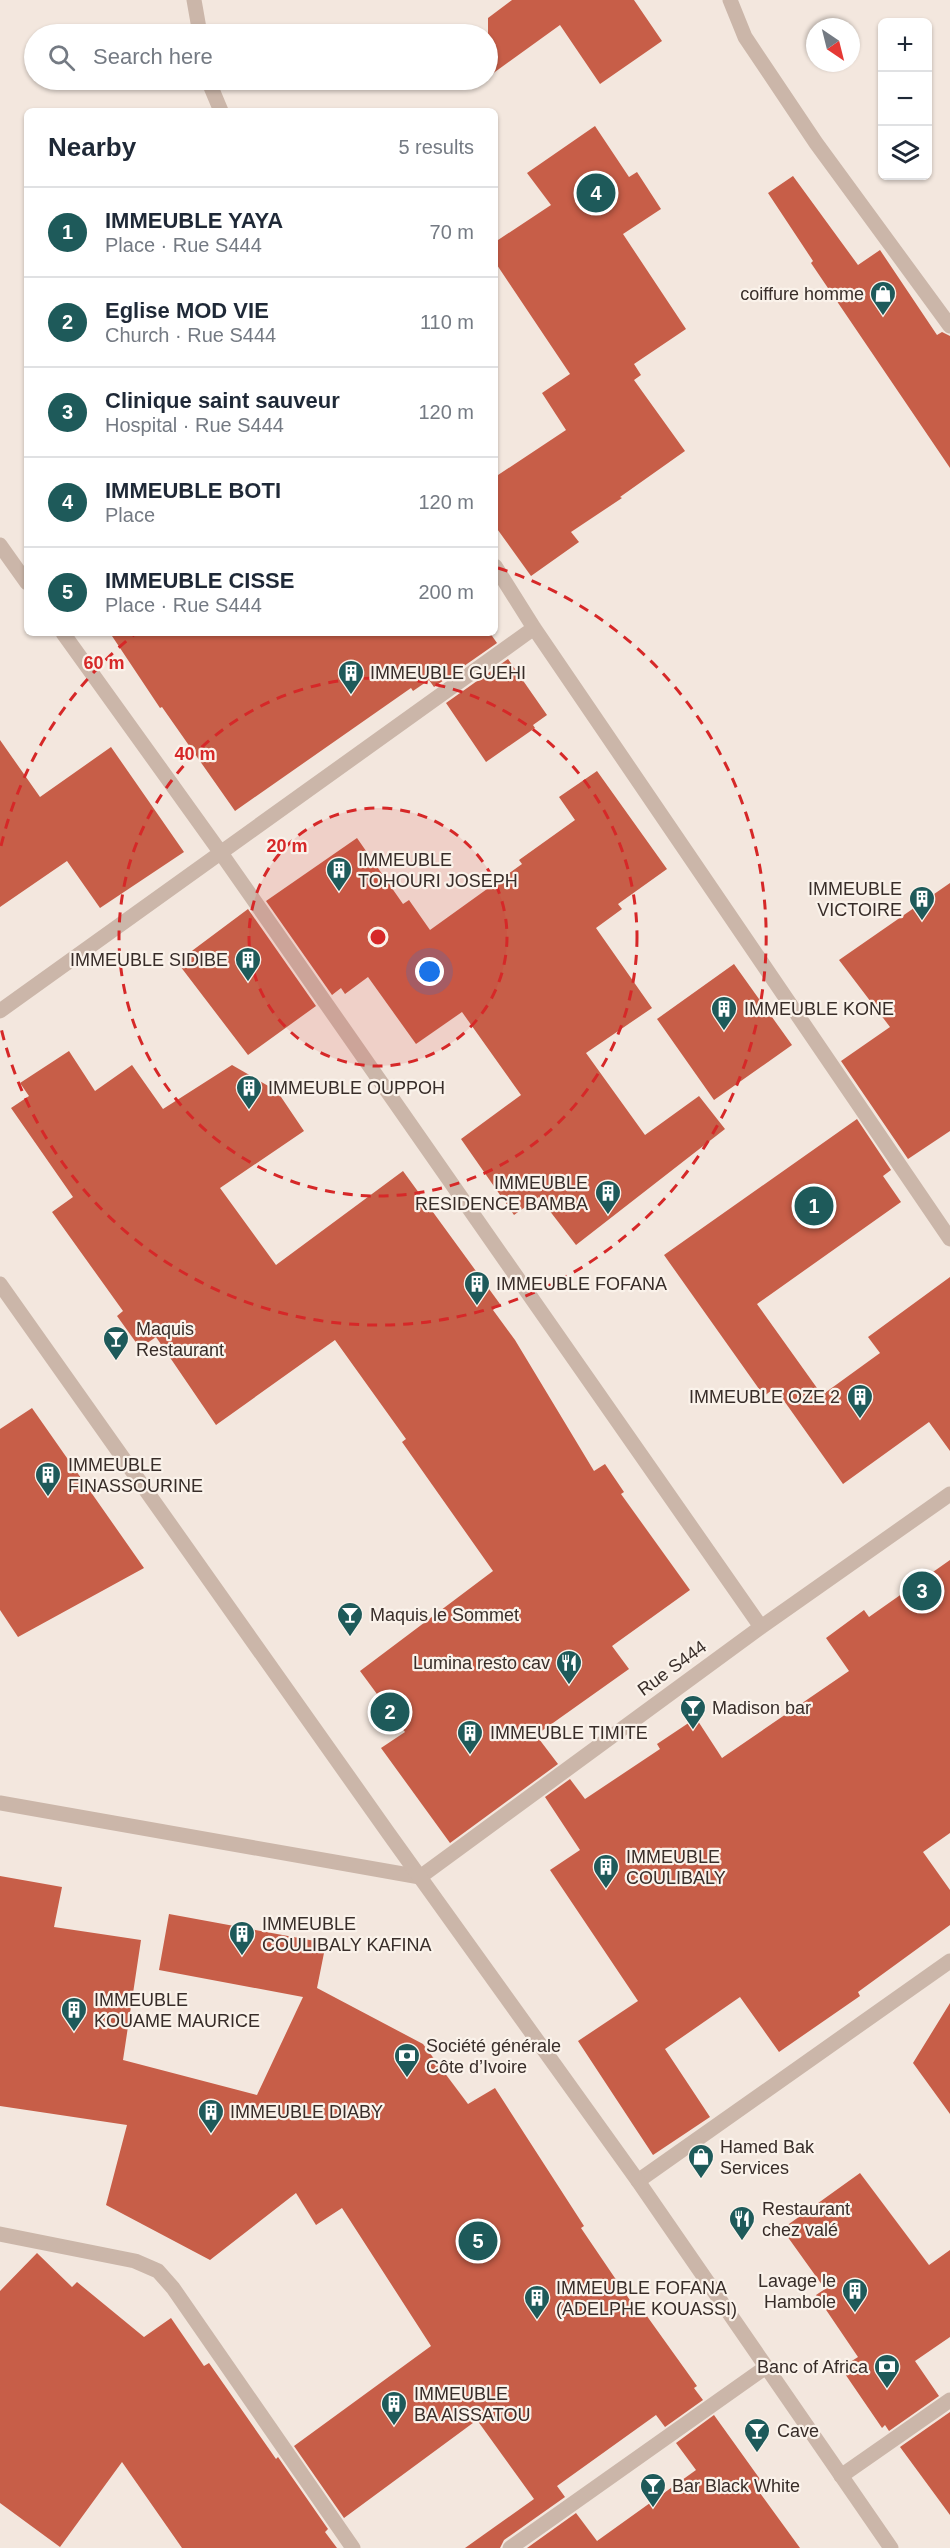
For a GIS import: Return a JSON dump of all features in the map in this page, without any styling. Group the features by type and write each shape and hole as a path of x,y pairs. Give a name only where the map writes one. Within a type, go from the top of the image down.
{"street":[{"path":"194,0 198,24"},
{"path":"730,0 745,36 816,143 950,326"},
{"path":"212,90 220,108"},
{"path":"0,545 24,579"},
{"path":"498,571 534,628 950,1239"},
{"path":"0,1011 534,628"},
{"path":"65,636 221,853 761,1627"},
{"path":"0,1284 638,2181 891,2548"},
{"name":"Rue S444","path":"420,1877 761,1627 950,1494"},
{"path":"0,1803 420,1877"},
{"path":"638,2181 950,1961"},
{"path":"0,2234 135,2261 158,2271 173,2288 353,2548"},
{"path":"510,2548 766,2367"},
{"path":"841,2476 950,2400"}],"building":[{"path":"512,0 634,0 662,41 600,84 560,25 498,70 498,24 488,24 488,18"},
{"path":"595,126 629,177 637,172 661,209 623,234 686,329 634,364 641,375 634,380 685,451 620,497 622,498 571,532 579,542 531,576 498,530 498,475 566,430 542,393 570,374 498,266 498,240 551,205 527,173"},
{"path":"793,176 858,265 880,250 937,335 942,332 950,336 950,468 811,263 813,261 768,193"},
{"path":"112,636 492,636 497,643 434,687 429,680 413,691 411,688 235,811 162,707 160,708"},
{"path":"508,659 547,715 533,725 535,728 486,762 446,703"},
{"path":"0,740 40,797 111,747 184,852 100,908 67,861 0,907"},
{"path":"597,771 667,869 618,904 622,909 596,928 652,1008 586,1053 645,1135 699,1096 725,1129 576,1245 539,1197 514,1215 461,1139 521,1095 462,1012 416,1044 368,977 345,994 341,988 332,995 266,901 357,838 403,904 409,900 430,930 522,864 519,860 575,820 559,797"},
{"path":"950,883 950,1131 908,1159 841,1061 890,1027 839,960"},
{"name":"IMMEUBLE SIDIBE","path":"248,909 316,1006 248,1055 177,962"},
{"name":"IMMEUBLE KONE","path":"734,964 792,1045 714,1100 657,1019"},
{"path":"69,1051 95,1091 132,1065 163,1109 232,1065 277,1091 304,1131 220,1188 276,1265 403,1171 500,1304 493,1310 515,1340 594,1471 605,1464 624,1492 621,1494 690,1590 612,1646 629,1669 536,1735 558,1764 450,1843 381,1748 405,1732 360,1671 493,1571 402,1442 406,1439 335,1340 216,1425 156,1337 140,1348 117,1316 123,1311 52,1212 73,1197 11,1108 29,1096 20,1083"},
{"path":"857,1119 891,1170 883,1176 901,1202 757,1304 822,1395 880,1353 868,1337 950,1277 950,1451 929,1422 843,1484 775,1388 764,1396 664,1255"},
{"name":"IMMEUBLE FINASSOURINE","path":"32,1408 144,1568 18,1637 0,1610 0,1429"},
{"path":"950,1560 950,1833 923,1852 950,1890 950,1925 858,1992 860,1996 779,2052 740,1997 665,2049 710,2117 653,2155 578,2041 638,2001 550,1870 580,1850 545,1797 570,1779 585,1799 660,1749 657,1744 696,1718 722,1758 849,1671 826,1638 864,1610 869,1617"},
{"path":"0,1876 62,1887 54,1927 141,1940 123,2060 257,2095 303,1997 159,1970 169,1914 326,1943 317,1988 423,2044 468,2104 495,2088 584,2226 581,2228 640,2315 644,2312 697,2386 694,2388 703,2400 665,2427 656,2415 557,2486 565,2497 504,2540 500,2548 465,2548 534,2499 477,2420 344,2518 294,2446 431,2346 342,2208 316,2225 296,2193 210,2260 106,2205 127,2125 0,2106"},
{"path":"950,2003 950,2114 913,2063"},
{"path":"860,2173 929,2265 950,2250 950,2337 915,2361 939,2396 889,2431 885,2425 882,2428 841,2368 858,2357 816,2295 825,2289 782,2229"},
{"path":"37,2253 72,2287 77,2282 144,2337 171,2318 204,2366 209,2363 276,2459 278,2457 328,2529 325,2532 337,2548 182,2548 122,2462 60,2547 0,2503 0,2291"},
{"path":"950,2412 950,2515 900,2447"},
{"path":"714,2415 767,2489 760,2493 800,2548 527,2548 576,2513 597,2541 696,2470 676,2443"}],"place":[{"name":"IMMEUBLE BOTI","path":"596,193"},
{"name":"coiffure homme","path":"883,317"},
{"name":"IMMEUBLE GUEHI","path":"351,696"},
{"name":"IMMEUBLE TOHOURI JOSEPH","path":"339,893"},
{"name":"IMMEUBLE VICTOIRE","path":"922,922"},
{"name":"IMMEUBLE SIDIBE","path":"248,983"},
{"name":"IMMEUBLE KONE","path":"724,1032"},
{"name":"IMMEUBLE OUPPOH","path":"249,1111"},
{"name":"IMMEUBLE YAYA","path":"814,1206"},
{"name":"IMMEUBLE RESIDENCE BAMBA","path":"608,1216"},
{"name":"IMMEUBLE FOFANA","path":"477,1307"},
{"name":"Maquis Restaurant","path":"116,1362"},
{"name":"IMMEUBLE OZE 2","path":"860,1420"},
{"name":"IMMEUBLE FINASSOURINE","path":"48,1498"},
{"name":"Clinique saint sauveur","path":"922,1591"},
{"name":"Maquis le Sommet","path":"350,1638"},
{"name":"Lumina resto cav","path":"569,1686"},
{"name":"Eglise MOD VIE","path":"390,1712"},
{"name":"Madison bar","path":"693,1731"},
{"name":"IMMEUBLE TIMITE","path":"470,1756"},
{"name":"IMMEUBLE COULIBALY","path":"606,1890"},
{"name":"IMMEUBLE COULIBALY KAFINA","path":"242,1957"},
{"name":"IMMEUBLE KOUAME MAURICE","path":"74,2033"},
{"name":"Société générale Côte d’Ivoire","path":"407,2079"},
{"name":"IMMEUBLE DIABY","path":"211,2135"},
{"name":"Hamed Bak Services","path":"701,2180"},
{"name":"IMMEUBLE CISSE","path":"478,2241"},
{"name":"Restaurant chez valé","path":"742,2242"},
{"name":"Lavage le Hambole","path":"855,2314"},
{"name":"IMMEUBLE FOFANA (ADELPHE KOUASSI)","path":"537,2321"},
{"name":"Banc of Africa","path":"887,2390"},
{"name":"IMMEUBLE BA AISSATOU","path":"394,2427"},
{"name":"Cave","path":"757,2454"},
{"name":"Bar Black White","path":"653,2509"}]}
